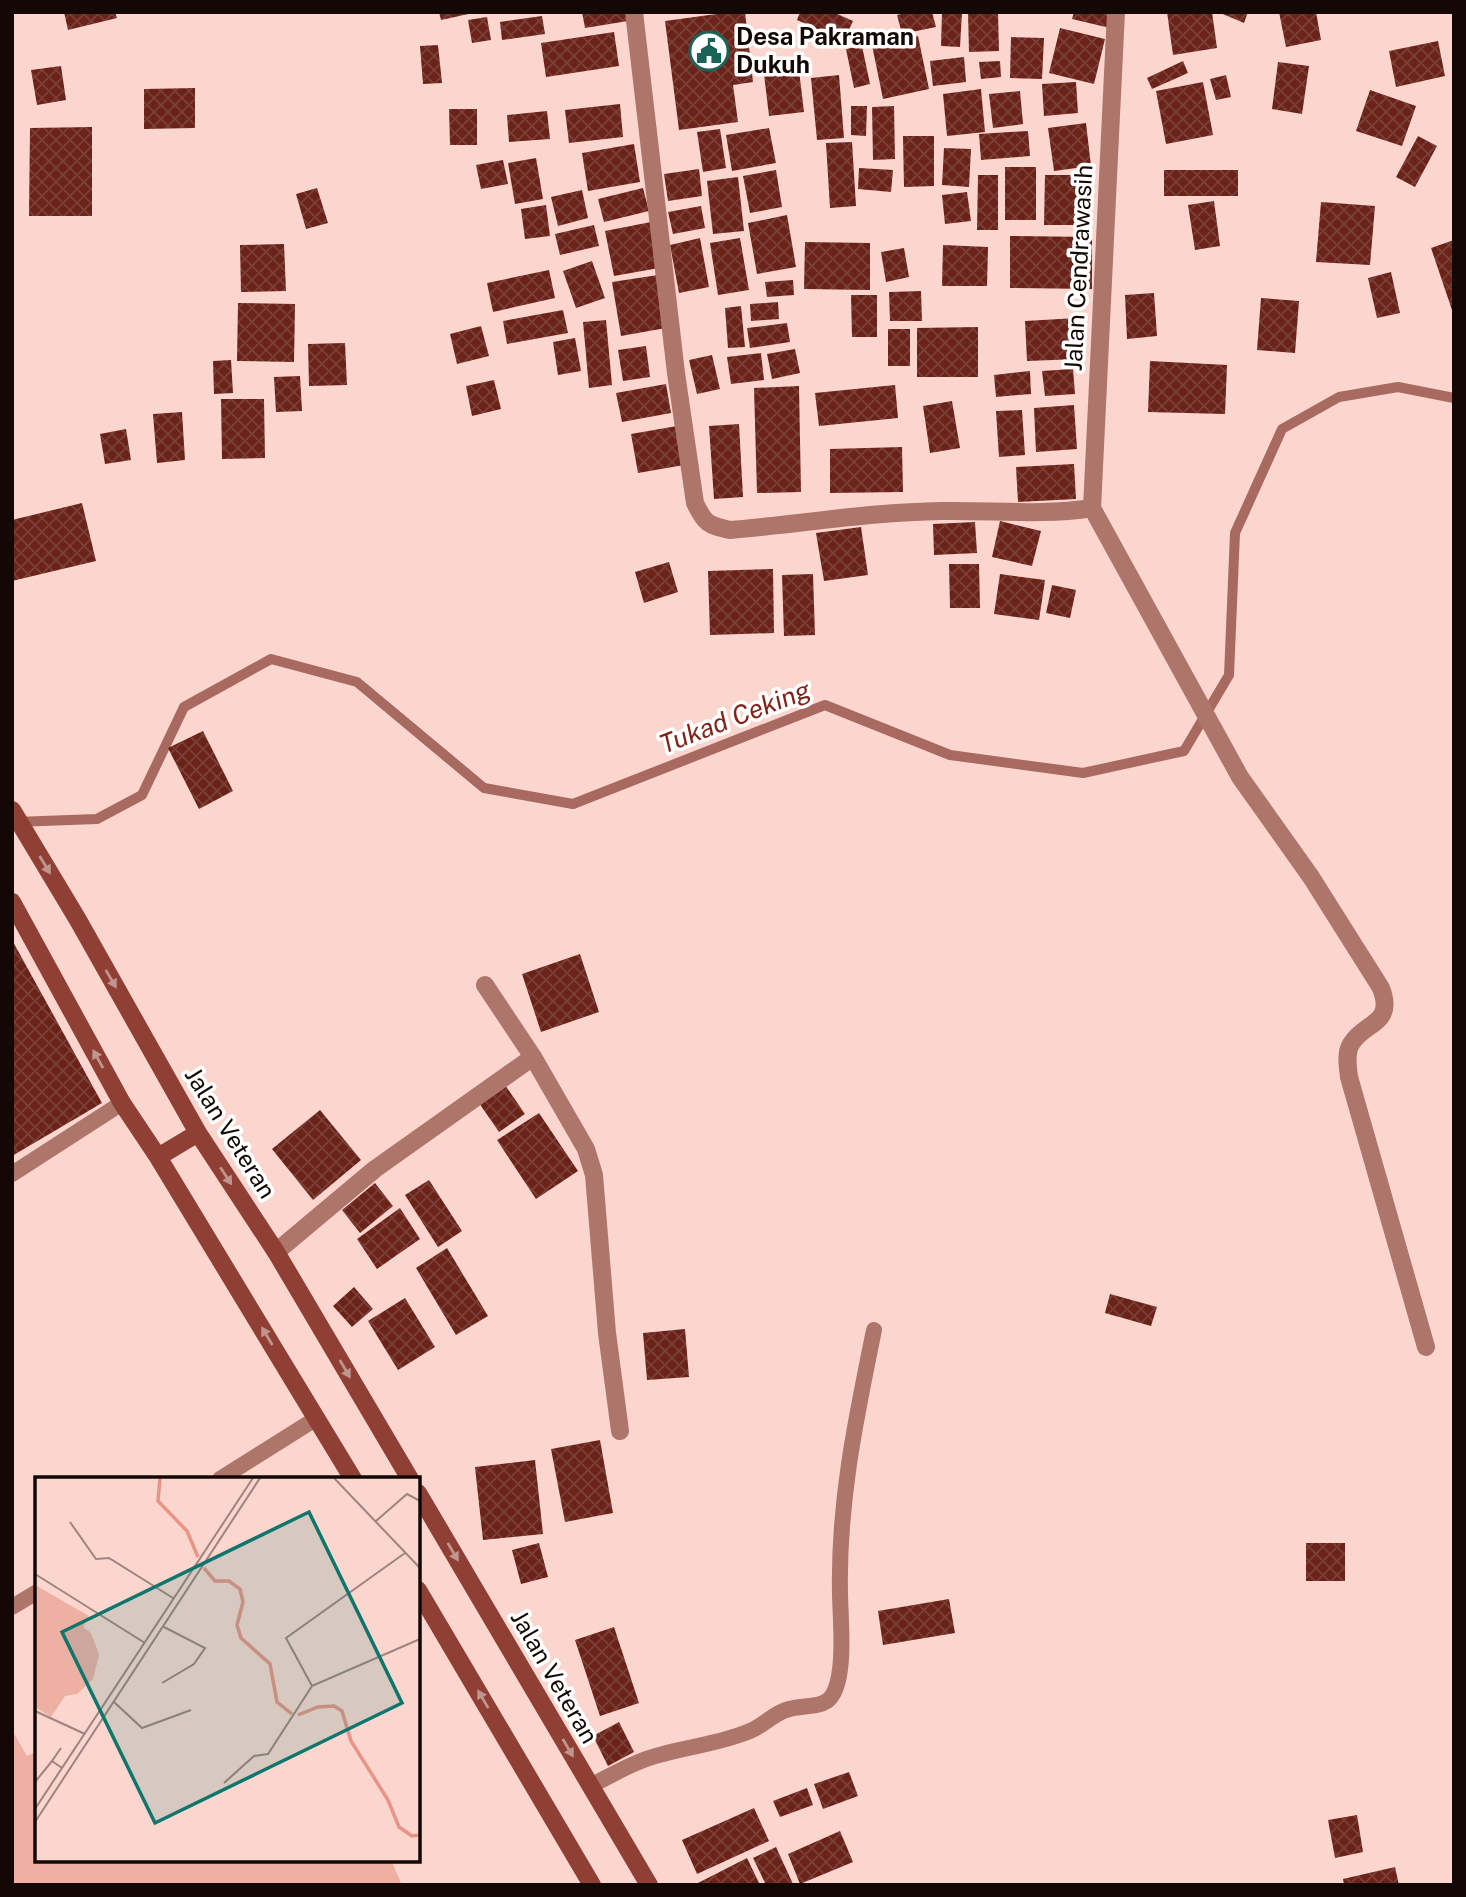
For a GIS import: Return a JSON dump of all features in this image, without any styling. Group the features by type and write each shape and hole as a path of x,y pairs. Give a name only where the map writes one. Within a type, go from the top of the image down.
{"main road":[{"name":"Jalan Veteran","path":"12,810 78,920 198,1133 276,1252 409,1477"},
{"path":"12,902 122,1102 352,1477"},
{"path":"158,1157 198,1133"},
{"name":"Jalan Veteran","path":"420,1496 649,1885"},
{"path":"420,1593 592,1885"}],"street":[{"path":"634,12 676,373 695,503 703,520 713,526 730,530 941,511 1055,513 1083,509 1167,644 1240,777 1311,877 1386,1000 1385,1012 1351,1044 1348,1057 1349,1077 1426,1347"},
{"name":"Jalan Cendrawasih","path":"1083,509 1116,12"},
{"path":"485,985 533,1057 586,1149 594,1175 607,1333 620,1431"},
{"path":"276,1252 375,1169 533,1057"}],"lane":[{"path":"12,1174 122,1102"},
{"path":"590,1786 628,1766 662,1754 703,1746 752,1731 781,1712 825,1703 835,1693 839,1679 841,1643 839,1554 844,1489 874,1331"},
{"path":"223,1477 317,1418"},
{"path":"12,1607 35,1593"}],"shaded area":[{"path":"12,1730 27,1756 35,1752 35,1862 392,1862 402,1885 12,1885"}],"building":[{"path":"64,12 115,12 117,18 68,30"},
{"path":"439,12 473,12 473,13 441,20"},
{"path":"582,12 627,12 628,21 585,28"},
{"name":"Desa Pakraman Dukuh","path":"745,12 753,82 733,85 738,122 679,130 665,21"},
{"path":"800,12 833,12 853,21 844,41 797,20"},
{"path":"932,12 936,27 902,34 897,15"},
{"path":"942,12 962,13 960,47 941,46"},
{"path":"968,12 998,12 999,51 969,52"},
{"path":"1074,12 1114,12 1110,28 1072,19"},
{"path":"1167,12 1212,12 1217,48 1173,55"},
{"path":"1218,12 1248,12 1244,23"},
{"path":"1279,12 1316,12 1321,40 1286,47"},
{"path":"542,16 545,34 502,40 500,22"},
{"path":"487,17 491,40 472,43 468,20"},
{"path":"1060,28 1105,39 1094,84 1049,73"},
{"path":"614,32 619,66 546,77 541,43"},
{"path":"918,36 929,89 883,99 872,45"},
{"path":"1011,37 1044,38 1042,79 1010,78"},
{"path":"1438,41 1445,76 1396,87 1389,51"},
{"path":"438,45 442,83 423,84 420,46"},
{"path":"862,46 870,84 854,88 846,49"},
{"path":"964,57 966,82 933,86 930,61"},
{"path":"1000,61 1001,77 981,79 979,62"},
{"path":"1183,61 1188,73 1152,89 1147,78"},
{"path":"798,62 804,112 769,116 763,66"},
{"path":"1278,62 1309,66 1302,114 1272,109"},
{"path":"61,66 66,100 37,105 31,70"},
{"path":"839,75 844,138 817,140 811,78"},
{"path":"1226,75 1231,97 1216,100 1210,79"},
{"path":"1076,82 1078,113 1044,116 1042,84"},
{"path":"1203,82 1213,135 1166,144 1156,91"},
{"path":"195,88 195,128 144,129 144,89"},
{"path":"981,89 985,132 947,136 943,94"},
{"path":"1370,90 1416,106 1402,146 1356,131"},
{"path":"1020,91 1023,124 993,128 989,94"},
{"path":"620,104 623,137 569,143 565,110"},
{"path":"851,106 867,106 866,136 851,135"},
{"path":"894,106 895,159 873,160 872,107"},
{"path":"449,109 477,109 477,145 450,145"},
{"path":"547,111 550,139 509,142 507,115"},
{"path":"1086,123 1091,166 1054,171 1048,128"},
{"path":"92,127 92,216 29,216 30,128"},
{"path":"769,128 776,163 732,171 726,135"},
{"path":"720,129 726,168 703,172 697,132"},
{"path":"1028,131 1030,156 981,160 979,134"},
{"path":"903,136 934,136 934,186 904,187"},
{"path":"1418,136 1437,146 1415,187 1396,177"},
{"path":"852,142 856,206 830,208 826,143"},
{"path":"634,144 640,182 588,191 582,153"},
{"path":"944,148 971,149 969,187 942,185"},
{"path":"536,158 543,199 515,204 508,163"},
{"path":"503,160 508,184 481,189 476,165"},
{"path":"1005,167 1036,167 1036,220 1005,220"},
{"path":"859,168 893,170 891,192 858,189"},
{"path":"699,169 702,196 668,201 664,174"},
{"path":"776,170 782,207 750,213 743,176"},
{"path":"1164,170 1238,170 1238,196 1164,196"},
{"path":"978,175 998,175 998,230 977,230"},
{"path":"1045,175 1087,175 1086,225 1044,225"},
{"path":"738,177 744,231 713,234 707,181"},
{"path":"317,188 328,223 306,229 296,194"},
{"path":"643,188 649,211 604,222 598,199"},
{"path":"582,190 588,218 558,226 551,197"},
{"path":"967,192 971,221 945,224 942,195"},
{"path":"1214,201 1220,246 1195,250 1188,205"},
{"path":"1321,202 1375,206 1370,265 1316,262"},
{"path":"546,205 550,236 525,239 521,209"},
{"path":"701,206 705,228 673,234 668,212"},
{"path":"787,215 796,267 757,274 748,223"},
{"path":"651,222 659,268 614,276 605,231"},
{"path":"594,225 599,246 560,255 555,234"},
{"path":"1010,236 1092,237 1092,289 1010,288"},
{"path":"700,238 709,287 679,293 670,245"},
{"path":"740,238 749,290 718,295 710,243"},
{"path":"1454,240 1454,313 1453,313 1431,248"},
{"path":"805,242 870,243 870,290 804,289"},
{"path":"284,244 286,291 241,292 240,245"},
{"path":"943,245 988,247 987,286 942,286"},
{"path":"904,248 909,277 886,282 881,252"},
{"path":"592,261 605,298 576,308 563,271"},
{"path":"549,270 555,298 493,312 487,283"},
{"path":"1391,272 1400,313 1377,318 1368,278"},
{"path":"658,275 666,328 621,336 612,282"},
{"path":"793,280 794,295 767,297 765,282"},
{"path":"921,291 922,321 890,321 889,292"},
{"path":"1154,293 1157,336 1127,339 1125,295"},
{"path":"851,295 877,295 877,337 852,337"},
{"path":"1261,298 1299,301 1295,353 1257,350"},
{"path":"778,302 779,319 751,321 750,304"},
{"path":"238,303 295,304 294,362 237,361"},
{"path":"741,306 745,347 728,348 725,308"},
{"path":"563,310 568,333 507,344 503,321"},
{"path":"1077,318 1079,359 1027,361 1025,321"},
{"path":"606,320 612,385 589,388 583,322"},
{"path":"787,323 790,342 750,348 747,328"},
{"path":"481,326 489,356 457,364 450,334"},
{"path":"978,327 978,377 917,377 917,328"},
{"path":"888,329 910,329 910,366 888,366"},
{"path":"575,338 581,371 558,375 553,342"},
{"path":"345,343 347,385 309,386 308,344"},
{"path":"646,346 650,377 623,381 618,350"},
{"path":"795,349 800,373 772,379 767,354"},
{"path":"761,353 764,380 731,384 727,357"},
{"path":"712,355 720,389 697,394 689,360"},
{"path":"231,360 233,393 214,394 213,361"},
{"path":"1150,361 1227,365 1225,414 1148,412"},
{"path":"1073,369 1075,394 1045,396 1042,371"},
{"path":"1030,371 1031,394 996,397 994,375"},
{"path":"300,376 302,411 276,412 274,377"},
{"path":"494,380 501,409 472,416 466,386"},
{"path":"666,384 671,413 622,422 616,393"},
{"path":"895,385 898,418 819,426 815,393"},
{"path":"799,386 801,492 757,493 754,388"},
{"path":"221,399 264,399 265,458 222,459"},
{"path":"952,401 960,448 930,453 923,406"},
{"path":"1074,405 1077,449 1036,452 1034,408"},
{"path":"1022,410 1025,455 999,457 996,411"},
{"path":"182,412 185,460 157,463 153,414"},
{"path":"739,424 743,497 714,499 709,426"},
{"path":"677,426 684,465 638,473 631,434"},
{"path":"126,429 131,460 105,464 100,434"},
{"path":"902,447 903,492 830,493 830,449"},
{"path":"1074,464 1076,499 1018,502 1016,467"},
{"path":"82,503 96,561 12,581 12,520"},
{"path":"1000,521 1041,531 1032,566 992,557"},
{"path":"975,522 977,553 934,555 933,524"},
{"path":"861,527 868,575 824,581 816,533"},
{"path":"669,562 678,592 644,603 635,572"},
{"path":"949,564 979,564 980,608 950,608"},
{"path":"773,569 774,633 710,635 708,571"},
{"path":"813,574 815,635 784,636 782,575"},
{"path":"1000,574 1045,580 1039,620 994,614"},
{"path":"1052,585 1076,590 1070,618 1046,613"},
{"path":"203,731 233,791 199,809 168,748"},
{"path":"12,940 102,1103 12,1156"},
{"path":"580,954 599,1012 541,1032 522,974"},
{"path":"505,1085 525,1114 499,1132 479,1103"},
{"path":"320,1110 361,1160 313,1200 272,1149"},
{"path":"539,1113 578,1171 536,1199 497,1140"},
{"path":"429,1180 462,1231 438,1247 405,1195"},
{"path":"375,1183 393,1206 360,1233 342,1210"},
{"path":"400,1208 420,1239 377,1269 357,1239"},
{"path":"447,1248 488,1316 456,1335 416,1268"},
{"path":"354,1287 373,1309 352,1327 333,1306"},
{"path":"1110,1294 1157,1307 1151,1326 1105,1313"},
{"path":"405,1298 435,1347 398,1370 368,1321"},
{"path":"685,1329 689,1377 647,1380 643,1333"},
{"path":"600,1440 613,1513 565,1522 551,1449"},
{"path":"535,1460 543,1534 483,1540 475,1467"},
{"path":"539,1543 548,1577 521,1584 512,1550"},
{"path":"1306,1543 1345,1543 1345,1581 1306,1581"},
{"path":"949,1599 955,1633 883,1645 878,1611"},
{"path":"614,1627 639,1703 600,1716 575,1640"},
{"path":"619,1722 634,1752 608,1766 593,1736"},
{"path":"849,1772 858,1796 823,1809 814,1784"},
{"path":"807,1788 813,1805 780,1817 773,1801"},
{"path":"754,1808 769,1841 697,1874 682,1840"},
{"path":"1357,1815 1363,1852 1335,1858 1328,1820"},
{"path":"840,1831 853,1862 800,1884 788,1854"},
{"path":"776,1847 793,1884 791,1885 766,1885 753,1858"},
{"path":"747,1858 760,1885 694,1885"},
{"path":"1395,1867 1399,1885 1344,1885 1343,1879"}],"waterway":[{"name":"Tukad Ceking","path":"15,822 97,819 142,795 184,707 271,659 357,682 484,788 573,804 825,705 950,755 1083,773 1184,751 1229,675 1235,533 1282,429 1339,397 1398,387 1454,398"}],"place":[{"name":"Desa Pakraman Dukuh","path":"709,51"}]}
